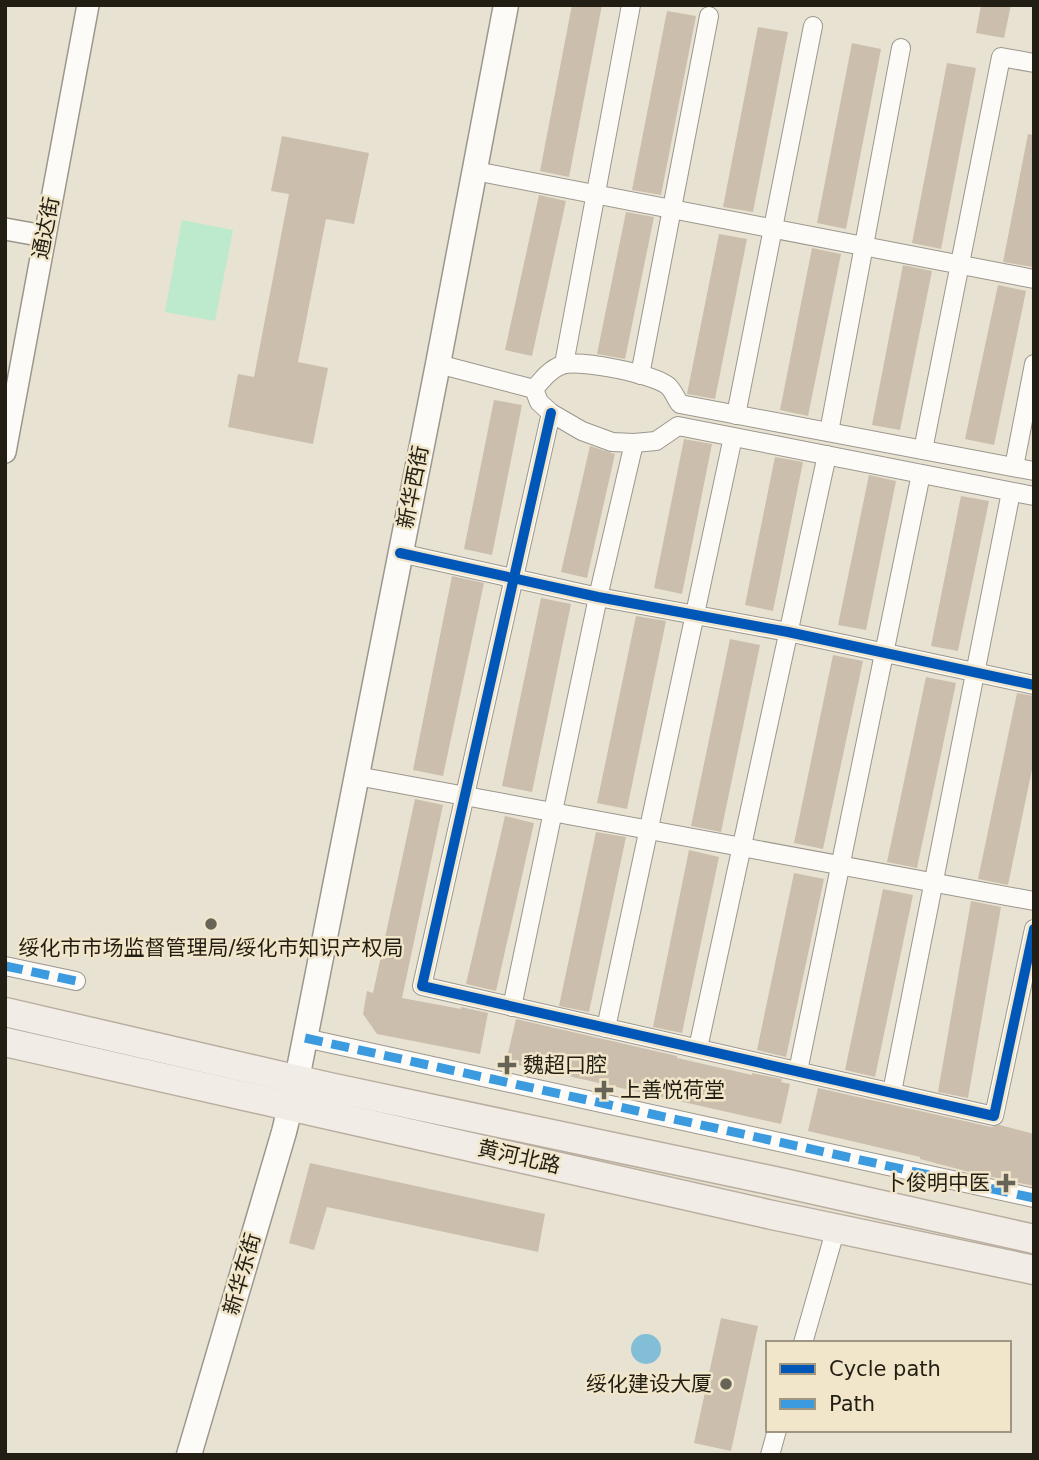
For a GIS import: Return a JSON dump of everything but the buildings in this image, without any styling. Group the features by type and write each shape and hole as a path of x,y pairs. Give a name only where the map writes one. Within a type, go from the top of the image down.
{"main road":[{"name":"新华西街","path":"294,1092 506,5"},
{"name":"黄河北路","path":"5,1013 294,1092 836,1228 1031,1270"},
{"name":"黄河北路","path":"5,1042 294,1092 1034,1239"},
{"name":"新华东街","path":"189,1455 294,1092"}],"street":[{"name":"通达街","path":"5,452 88,5"},
{"path":"564,364 631,5"},
{"path":"640,375 709,16"},
{"path":"736,415 813,26"},
{"path":"829,432 901,48"},
{"path":"923,450 1001,57 1034,63"},
{"path":"475,171 1034,279"},
{"path":"5,229 44,236"},
{"path":"438,364 534,389"},
{"path":"534,389 546,374 564,364 593,365 652,377 669,387 680,404 1034,471"},
{"path":"1014,467 1034,364"},
{"path":"534,389 539,402 551,413 582,431 612,442 656,441 678,426 1034,496"},
{"path":"551,413 422,986 994,1116 1034,929"},
{"path":"606,1028 733,437"},
{"path":"512,1007 598,597 634,443"},
{"path":"698,1048 827,456"},
{"path":"798,1071 921,474"},
{"path":"892,1092 1011,492"},
{"path":"400,553 598,597 788,632 1034,685"},
{"path":"357,776 1034,901"},
{"path":"5,966 76,981"},
{"path":"305,1038 1034,1198"},
{"path":"804,1341 836,1228"},
{"path":"770,1455 776,1432"}],"green space":[{"path":"182,220 233,230 215,321 165,312"}],"water":[{"path":"646,1334 657,1338 661,1349 657,1360 646,1364 635,1360 631,1349 635,1338"}],"marked path":[{"path":"5,966 76,981"},
{"path":"305,1038 1034,1198"}],"cycle path":[{"path":"551,413 422,986 994,1116 1034,929"},
{"path":"400,553 598,597 788,632 1034,685"}],"place":[{"name":"绥化市市场监督管理局/绥化市知识产权局","path":"211,924"},
{"name":"魏超口腔","path":"507,1065"},
{"name":"上善悦荷堂","path":"604,1090"},
{"name":"卜俊明中医","path":"1006,1183"},
{"name":"绥化建设大厦","path":"726,1384"}]}
